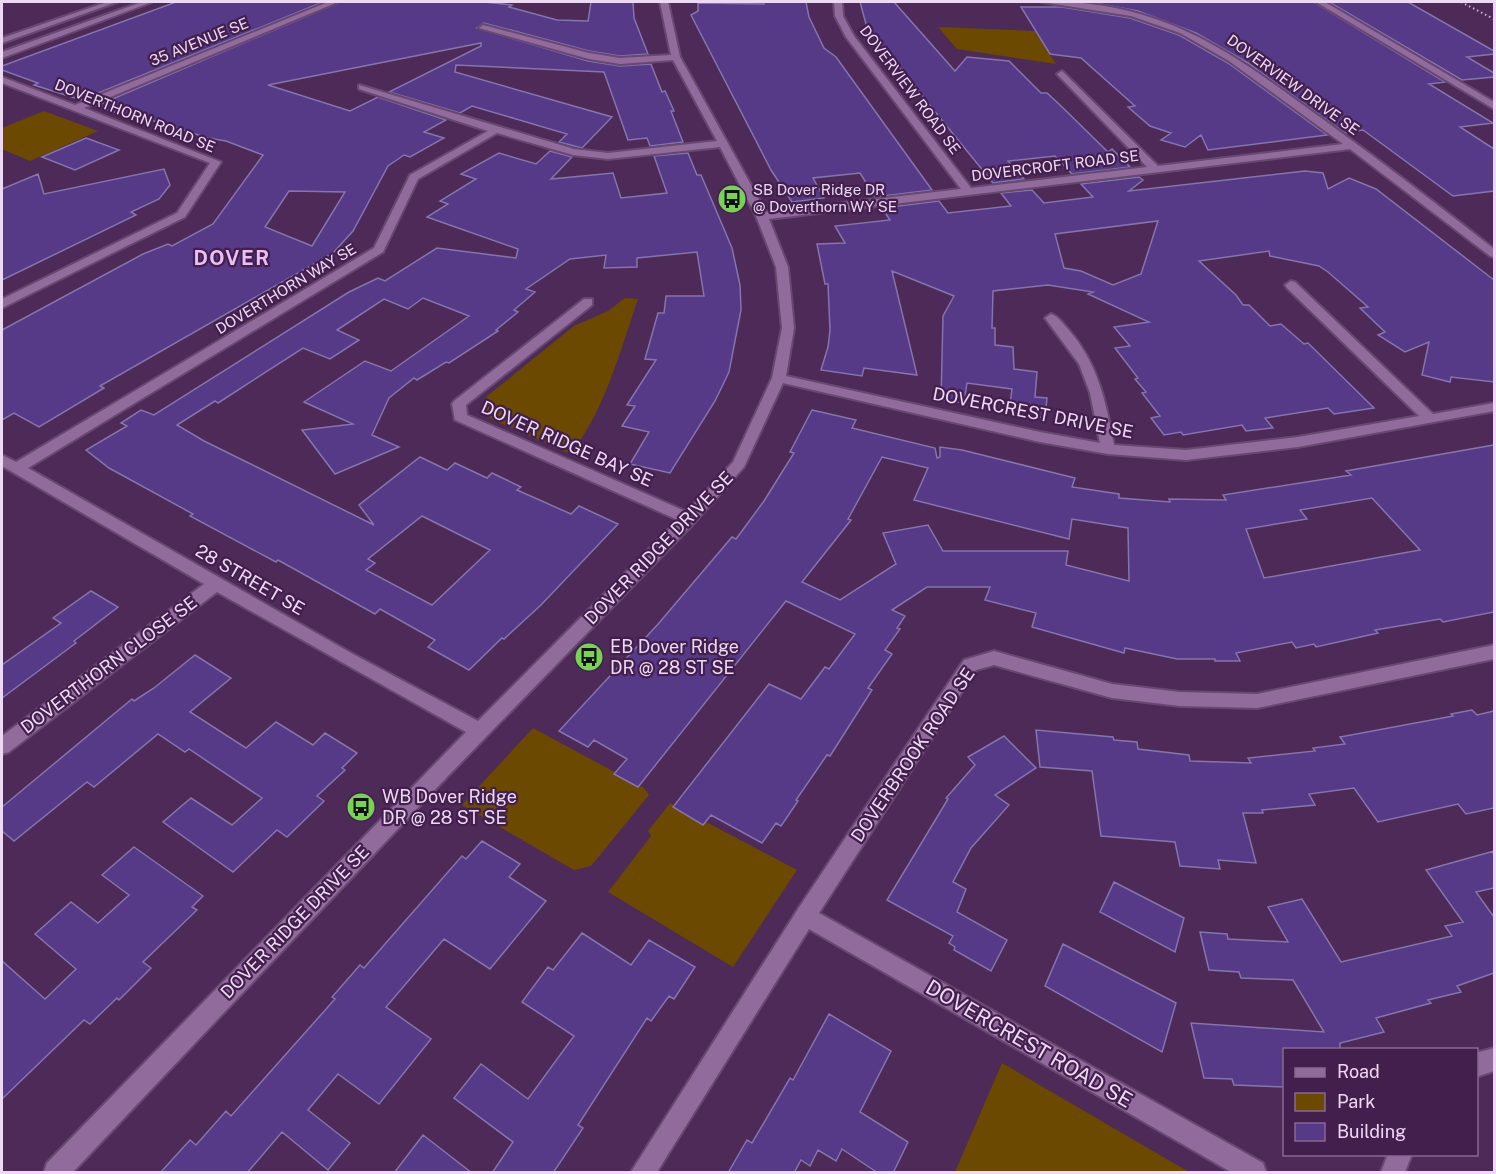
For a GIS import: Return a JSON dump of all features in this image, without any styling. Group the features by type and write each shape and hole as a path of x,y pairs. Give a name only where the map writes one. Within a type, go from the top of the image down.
{"street":[{"path":"2,41 113,2"},
{"path":"2,55 148,2"},
{"name":"35 AVENUE SE","path":"75,108 334,2"},
{"name":"DOVER RIDGE DRIVE SE","path":"56,1173 480,731 689,519 739,464 779,378 788,328 782,267 762,216 676,57 664,2"},
{"name":"DOVERVIEW ROAD SE","path":"838,2 839,16 850,37 969,192"},
{"name":"DOVERVIEW DRIVE SE","path":"1046,2 1088,5 1140,15 1183,30 1209,44 1353,146 1493,251"},
{"path":"1320,2 1494,106"},
{"path":"483,28 589,56 620,61 676,57"},
{"path":"1062,74 1155,169"},
{"name":"DOVERTHORN ROAD SE","path":"2,80 216,162 181,215 2,304"},
{"path":"362,87 573,152 608,156 722,144"},
{"name":"DOVERTHORN WAY SE","path":"9,464 379,250 414,177 496,130"},
{"name":"DOVERCROFT ROAD SE","path":"762,216 1353,146"},
{"path":"1291,285 1428,417"},
{"name":"DOVER RIDGE BAY SE","path":"588,302 459,404 460,417 689,519"},
{"path":"1051,318 1076,344 1096,385 1108,449"},
{"name":"DOVERCREST DRIVE SE","path":"779,378 1040,437 1108,449 1186,455 1298,442 1494,407"},
{"name":"28 STREET SE","path":"9,464 345,658 480,731"},
{"name":"DOVERTHORN CLOSE SE","path":"2,746 217,583"},
{"name":"DOVERBROOK ROAD SE","path":"643,1173 805,916 970,665 994,658 1112,691 1180,699 1257,700 1494,652"},
{"name":"DOVERCREST ROAD SE","path":"805,916 1254,1173"},
{"path":"1478,1064 1494,1060"},
{"path":"1393,1173 1400,1156"}],"green space":[{"path":"938,27 1035,31 1056,64 957,49"},
{"path":"44,111 98,131 30,161 2,149 2,128"},
{"path":"625,298 638,299 618,359 593,418 571,454 491,419 485,410 486,397 574,326 608,311"},
{"path":"533,728 644,788 649,795 591,866 574,870 462,805"},
{"path":"670,803 797,870 733,967 608,892 651,836 648,831"},
{"path":"1002,1063 1189,1172 955,1172"}],"building":[{"path":"176,2 323,2 81,100 34,85 38,83 2,70 2,66"},
{"path":"340,2 484,2 512,5 509,7 557,20 588,21 591,2 633,2 634,18 648,54 620,56 589,51 484,23 477,28 588,61 620,66 651,64 662,92 665,91 674,111 671,111 683,142 650,146 647,138 628,140 604,72 456,65 455,72 612,117 582,148 559,142 567,134 472,106 460,113 389,92 481,46 481,43 268,85 350,111 378,97 446,120 424,132 444,138 410,157 404,155 388,166 353,231 333,253 100,386 104,388 39,427 14,413 2,420 2,330 143,254 168,244 172,246 213,224 263,155 226,141 208,138 135,115 129,117 96,106","holes":["289,191 345,192 312,246 265,227"]},
{"path":"765,2 806,2 809,17 824,48 836,57 932,190 875,197 860,173 813,178 824,198 792,202 771,170 691,15 698,11 698,3 764,4"},
{"path":"860,2 894,2 955,71 967,57 1009,61 1041,93 1047,93 1059,104 1108,152 1112,149 1130,167 1072,174 1055,156 1008,161 1024,179 993,183 867,28"},
{"path":"1089,2 1314,2 1445,82 1429,84 1493,123 1460,127 1494,149 1494,191 1453,196 1363,130 1345,133 1248,63 1196,33 1138,11"},
{"path":"1329,2 1408,2 1494,51 1494,54 1467,57 1494,73 1494,77 1462,80"},
{"path":"1021,7 1062,7 1130,18 1179,35 1228,63 1327,135 1208,150 1201,135 1185,147 1161,140 1171,133 1150,126 1128,107 1135,106 1081,58 1050,54"},
{"path":"86,138 119,150 75,170 42,157"},
{"path":"550,151 572,157 551,179 613,173 621,198 667,193 654,156 688,153 697,175 701,175 732,248 740,285 741,310 729,372 715,401 670,473 630,464 649,432 622,426 635,406 627,405 656,360 645,359 658,313 664,313 666,296 704,296 697,252 637,258 637,267 604,268 606,255 570,259 526,289 535,292 514,310 518,312 496,330 498,331 449,363 446,362 417,380 414,378 389,398 372,435 399,447 335,474 302,430 353,424 304,402 365,361 391,371 469,316 423,298 408,309 384,299 337,330 359,340 330,359 303,348 218,403 215,401 177,425 204,441 374,525 359,505 420,457 447,470 455,463 487,478 492,473 521,487 517,490 571,514 579,506 618,524 541,605 469,670 428,647 435,640 380,609 375,614 278,560 276,562 190,516 193,514 109,468 86,450 127,426 121,423 141,410 154,415 349,292 378,278 385,281 437,248 516,258 518,249 427,217 448,204 440,201 476,179 461,174 499,153 536,164","holes":["422,516 490,550 432,605 366,570 375,563 368,559"]},
{"path":"164,169 170,185 159,199 131,212 136,215 2,280 2,189 38,174 44,194"},
{"path":"1305,171 1323,173 1328,189 1349,178 1376,189 1494,280 1494,382 1451,377 1450,382 1422,375 1429,342 1405,352 1378,335 1385,332 1360,308 1368,307 1328,272 1319,266 1270,256 1269,251 1199,261 1236,295 1243,305 1249,305 1270,326 1281,324 1304,344 1308,343 1374,408 1334,414 1328,408 1265,418 1273,428 1246,431 1242,425 1183,435 1181,432 1164,435 1151,418 1160,416 1142,393 1146,392 1135,379 1138,378 1115,348 1130,346 1114,327 1149,322 1088,294 1093,292 1048,285 993,291 992,328 995,328 995,345 1013,347 1014,369 1037,372 1035,397 1047,398 1045,418 1009,412 1012,389 967,383 964,403 941,400 943,316 954,296 892,271 917,375 864,368 862,376 821,370 830,330 828,284 825,284 817,244 845,243 835,226 890,220 882,208 939,201 948,213 1011,206 1001,193 1032,190 1044,203 1093,197 1081,184 1139,177 1143,180 1129,191","holes":["1158,221 1141,274 1113,285 1081,271 1064,268 1055,234"]},
{"path":"812,410 856,420 852,428 935,448 937,458 940,457 940,447 962,450 1075,478 1072,487 1119,494 1119,498 1170,502 1169,499 1226,500 1223,495 1351,475 1346,471 1494,445 1494,612 1443,622 1440,619 1375,630 1378,633 1316,647 1314,644 1296,648 1292,642 1236,653 1240,661 1215,661 1215,659 1177,659 1125,648 1124,653 1032,627 1036,613 985,600 990,587 927,587 892,610 905,616 897,628 900,629 885,650 892,654 868,688 872,690 830,756 827,755 796,800 798,801 781,826 776,823 762,843 711,815 703,825 673,807 769,684 801,699 825,667 829,669 855,634 786,601 638,787 614,774 627,759 594,740 588,747 559,731 659,623 732,537 736,539 764,501 794,453 790,452","holes":["882,457 928,468 914,500 1069,539 1072,519 1128,528 1129,581 1066,565 1068,551 943,551 928,525 883,533 896,564 840,600 802,582 851,520 848,519","1372,498 1420,550 1264,578 1246,529 1307,519 1300,510"]},
{"path":"91,591 118,607 74,641 76,643 2,698 2,665 61,623 53,618"},
{"path":"195,655 231,678 190,712 246,748 276,722 313,745 325,733 357,753 342,768 345,770 317,796 324,801 287,837 277,830 233,872 163,822 191,798 232,825 262,798 189,749 185,752 158,734 94,787 87,782 14,841 2,831 2,807 132,699 134,701 154,688"},
{"path":"1472,710 1477,715 1494,711 1494,808 1466,814 1458,804 1378,822 1354,788 1309,794 1315,805 1262,810 1263,813 1243,813 1256,863 1218,860 1220,869 1180,866 1175,842 1101,836 1092,771 1040,767 1036,730 1113,737 1114,740 1137,742 1138,749 1189,755 1190,761 1251,763 1248,758 1315,751 1313,748 1345,744 1340,737 1453,716 1451,714"},
{"path":"1004,736 1036,768 995,795 1009,805 971,848 953,882 966,889 957,912 1007,940 991,971 954,950 955,947 949,943 953,936 887,900 948,799 946,798 975,765 968,757"},
{"path":"482,841 520,864 509,877 546,901 490,969 444,939 386,1007 431,1039 379,1104 338,1074 308,1110 350,1143 328,1170 282,1132 247,1173 160,1173 190,1140 196,1145 226,1111 231,1116 335,999 332,997 360,965 364,968 462,856 466,859"},
{"path":"134,847 203,896 192,907 197,910 143,962 151,968 119,1000 117,998 90,1024 84,1020 2,1099 2,961 45,999 76,969 35,934 71,902 98,923 129,895 102,875"},
{"path":"1494,851 1494,888 1476,892 1494,917 1494,973 1457,986 1461,992 1428,1000 1431,1003 1376,1018 1384,1032 1340,1043 1340,1048 1283,1048 1283,1087 1234,1085 1232,1079 1204,1078 1191,1023 1324,1032 1293,980 1241,978 1239,972 1209,970 1200,932 1227,934 1228,939 1288,942 1268,907 1302,899 1341,962 1452,936 1445,926 1463,922 1426,870"},
{"path":"1114,882 1184,918 1175,952 1100,912"},
{"path":"582,933 631,965 649,940 695,967 674,999 669,996 651,1021 647,1018 578,1125 583,1128 553,1173 492,1173 513,1142 454,1098 481,1064 528,1099 574,1036 522,1002 548,967 553,970"},
{"path":"1063,944 1176,1003 1162,1052 1045,986"},
{"path":"829,1014 891,1051 860,1112 908,1142 893,1173 878,1173 842,1149 836,1161 818,1150 810,1166 801,1160 794,1173 728,1173 747,1140 752,1143 790,1078 793,1080"},
{"path":"423,1135 472,1173 394,1173"}],"railway":[{"path":"1461,2 1494,19"}],"place":[{"name":"SB Dover Ridge DR @ Doverthorn WY SE","path":"732,199"},
{"name":"EB Dover Ridge DR @ 28 ST SE","path":"589,657"},
{"name":"WB Dover Ridge DR @ 28 ST SE","path":"361,807"}],"district":[{"name":"DOVER","path":"232,258"}]}
